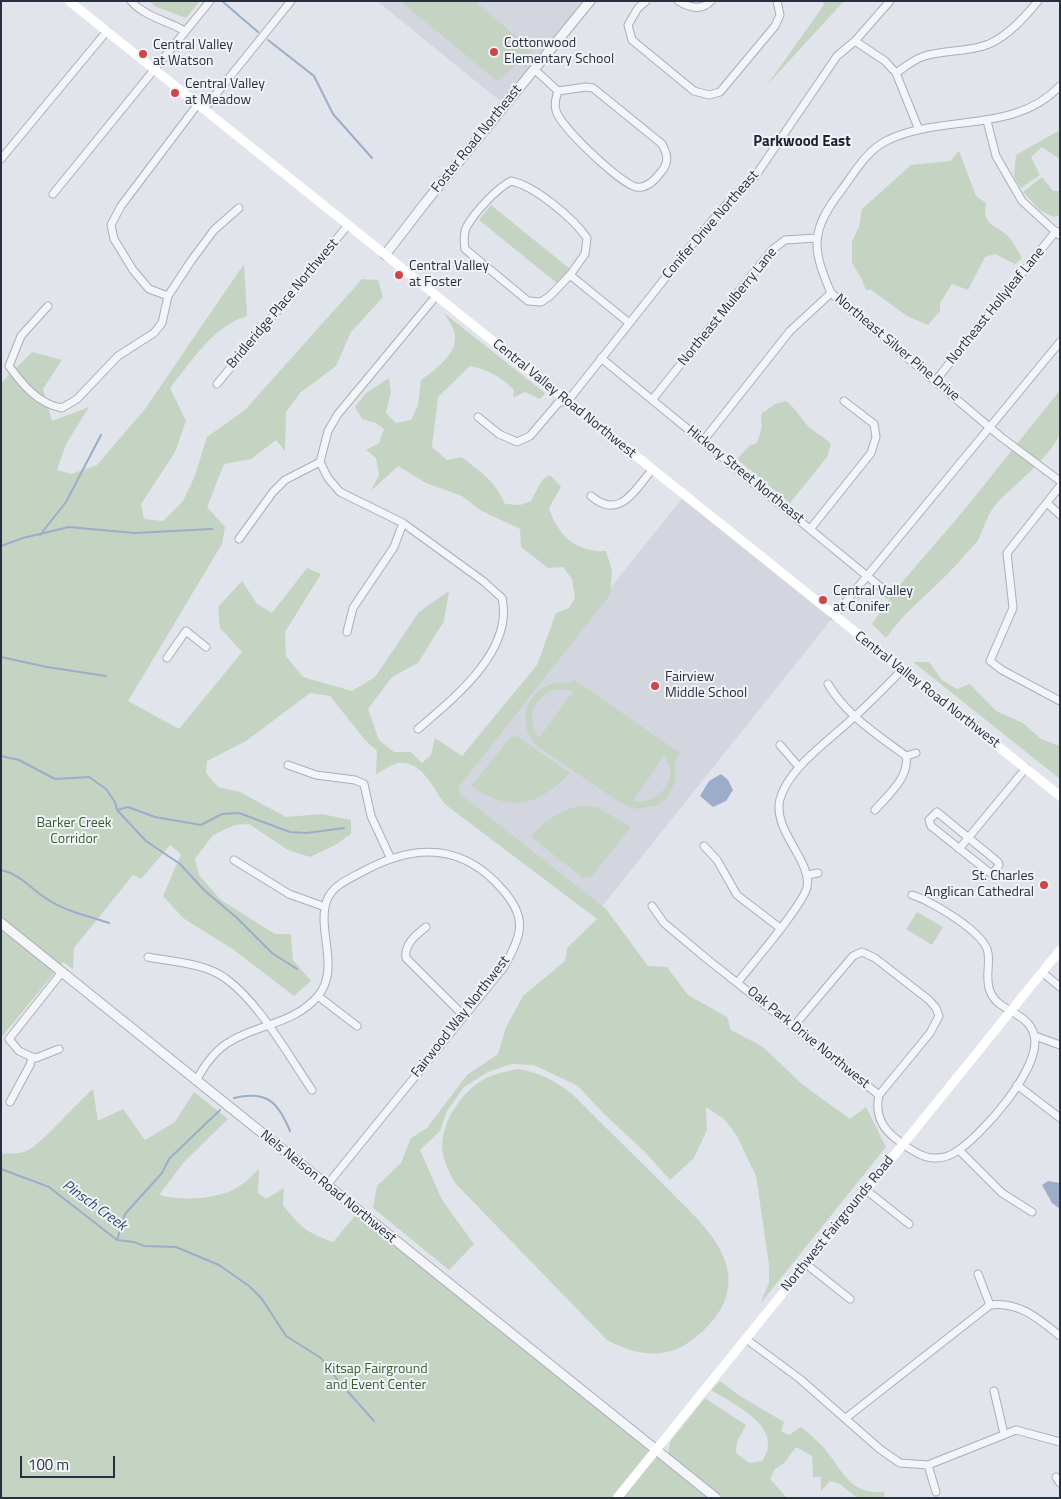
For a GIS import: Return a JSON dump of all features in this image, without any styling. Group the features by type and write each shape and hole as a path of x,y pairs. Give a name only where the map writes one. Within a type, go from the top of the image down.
{"main road":[{"name":"Central Valley Road Northwest","path":"70,1 1060,796"},
{"name":"Northwest Fairgrounds Road","path":"617,1498 1060,950"}],"street":[{"path":"131,1 143,12 171,23 185,31"},
{"path":"53,194 210,1"},
{"path":"168,296 149,289 137,275 114,239 111,225 121,206 201,107 291,1"},
{"name":"Foster Road Northeast","path":"385,255 590,1"},
{"path":"646,1 638,8 628,25 632,40 694,91 709,95 720,92 776,26 780,15 777,1"},
{"path":"678,1 690,8 707,6 711,1"},
{"name":"Conifer Drive Northeast","path":"478,417 499,434 517,442 530,436 558,402 567,402 628,322 724,206 756,174 773,152 814,87 837,56 855,41 890,1"},
{"path":"896,73 920,57 938,52 971,49 990,43 1008,32 1038,1"},
{"path":"1,159 107,31"},
{"path":"855,41 885,61 896,73 919,130"},
{"path":"534,69 558,91"},
{"path":"586,86 593,88 662,144 667,155 667,162 654,181 643,187 629,184 587,150 559,118 556,110 558,91 586,86"},
{"path":"816,238 830,205 864,160 884,142 919,130 987,121 1021,112 1040,103 1060,86"},
{"path":"987,121 996,156 1022,201 1058,233"},
{"path":"511,181 525,184 580,227 587,238 585,254 570,275 550,296 541,302 528,301 465,250 464,237 467,227 498,188 511,181"},
{"path":"48,306 20,336 9,366 32,394 48,404 62,408 77,399 118,356 154,333 162,323 168,296 214,230 239,208"},
{"name":"Bridleridge Place Northwest","path":"217,384 348,225"},
{"name":"Northeast Hollyleaf Lane","path":"936,380 1058,233"},
{"name":"Northeast Silver Pine Drive","path":"816,238 816,252 831,293 989,425 1060,481"},
{"name":"Northeast Mulberry Lane","path":"652,400 772,250 785,240 816,238"},
{"path":"570,275 628,322"},
{"path":"703,441 790,331 831,293"},
{"path":"418,729 475,676 488,658 501,630 505,610 502,598 497,592 402,523 340,492 328,478 320,462 328,431 338,414 436,296"},
{"path":"834,616 989,425 1060,342"},
{"name":"Hickory Street Northeast","path":"601,358 811,528 889,594"},
{"path":"811,528 871,452 876,437 874,424 844,401"},
{"path":"239,539 273,492 285,480 320,462"},
{"path":"591,496 608,505 620,504 632,494 652,470"},
{"path":"1060,486 1007,553 1014,608 990,661 1002,670 1060,701"},
{"path":"1047,503 1060,515"},
{"path":"347,632 353,608 394,546 402,523"},
{"path":"167,658 186,631 206,647"},
{"path":"738,982 780,928 807,888 807,875 790,841 780,812 780,799 785,789 799,767 855,717 902,670"},
{"path":"828,684 834,695 855,717 906,756 905,772 875,810"},
{"path":"780,745 799,767"},
{"path":"906,756 916,752"},
{"path":"288,765 316,775 355,780 364,784 370,816 391,859"},
{"path":"960,848 1026,768"},
{"path":"936,812 998,862 997,869 990,873 960,848 931,826 929,820 936,812"},
{"path":"704,846 717,860 737,895 780,928"},
{"name":"Fairwood Way Northwest","path":"325,907 330,894 341,883 407,853 434,852 459,858 473,864 496,881 511,899 518,910 521,920 520,930 504,967 463,1015 327,1185"},
{"path":"196,1081 211,1058 231,1040 268,1027 292,1015 318,996 328,971 325,907 288,894 234,860"},
{"path":"807,875 818,873"},
{"path":"912,895 931,902 984,943 988,954 990,994 998,1002 1030,1024 1035,1036 1036,1045 1031,1059 1017,1085 984,1127 959,1150 1002,1193 1032,1212"},
{"name":"Oak Park Drive Northwest","path":"652,906 664,923 879,1095 876,1106 882,1123 889,1133 903,1144 934,1158 952,1155 959,1150"},
{"name":"Nels Nelson Road Northwest","path":"1,922 716,1498"},
{"path":"426,927 410,941 406,949 406,958 463,1015"},
{"path":"793,1026 853,956 858,953 875,958 929,1000 936,1008 939,1020 879,1095"},
{"path":"148,957 209,970 225,978 256,1008 312,1090"},
{"path":"34,1058 19,1051 9,1039 62,972"},
{"path":"1042,972 1057,985"},
{"path":"318,996 357,1026"},
{"path":"1035,1036 1060,1045"},
{"path":"10,1102 34,1058 58,1050"},
{"path":"1017,1085 1060,1118"},
{"path":"866,1190 909,1224"},
{"path":"806,1264 850,1298"},
{"path":"978,1274 990,1305"},
{"path":"846,1418 990,1305 1012,1304 1060,1336"},
{"path":"746,1338 800,1379 892,1458 908,1464 928,1465 1016,1430 1060,1442"},
{"path":"994,1391 1004,1434"},
{"path":"928,1465 936,1492"}],"shaded area":[{"name":"Cottonwood Elementary School","path":"377,1 590,1 505,105"},
{"name":"Fairview Middle School","path":"684,496 834,616 596,914 446,793"}],"green space":[{"path":"150,1 200,1 186,18 154,6"},
{"path":"400,1 475,1 533,51 497,81"},
{"path":"822,1 844,1 767,85 819,12 824,4"},
{"path":"1060,130 1060,159 1042,147 1031,157 1040,175 1021,188 1014,177 1016,155"},
{"path":"959,151 976,196 986,203 985,211 988,221 1009,237 1022,258 1015,264 995,254 985,257 968,290 952,284 940,303 940,311 928,325 907,316 871,290 866,290 852,263 852,241 859,227 862,209 911,165 950,161"},
{"path":"1042,177 1053,191 1060,191 1060,215 1053,217 1040,210 1023,192"},
{"path":"491,205 570,269 558,284 479,220"},
{"name":"Barker Creek Corridor","path":"244,264 247,316 235,321 213,336 170,388 186,421 175,452 141,504 144,519 163,521 183,501 194,478 207,437 245,410 362,279 378,280 383,297 351,332 336,366 300,393 286,412 285,451 276,440 251,459 224,464 207,507 225,527 222,544 128,701 179,729 242,652 220,628 218,607 242,581 257,604 272,613 307,568 321,574 285,632 286,656 303,677 352,691 375,677 419,612 449,591 444,621 418,663 392,677 368,709 379,740 394,752 411,752 422,763 431,755 435,738 462,756 537,665 556,613 569,608 575,598 572,579 563,567 548,568 521,547 520,529 480,510 462,496 426,483 398,466 371,491 379,475 376,458 366,450 379,443 384,429 376,423 362,419 355,407 366,393 389,378 391,392 386,413 396,423 411,420 418,405 421,380 445,359 454,346 454,331 444,313 545,393 540,399 525,392 513,398 514,390 504,381 483,369 470,366 438,397 432,447 447,460 462,457 492,483 505,504 520,505 531,501 542,480 550,475 561,487 549,508 557,526 563,534 577,545 586,549 606,551 612,570 610,595 458,788 460,794 606,909 648,966 667,967 688,995 727,1017 731,1030 763,1047 803,1085 850,1119 866,1107 886,1147 760,1304 769,1283 769,1265 756,1176 737,1136 724,1119 706,1107 707,1130 694,1158 670,1180 646,1153 602,1112 578,1086 534,1065 511,1064 488,1072 464,1087 447,1111 440,1131 420,1150 442,1200 474,1244 449,1270 373,1208 377,1186 401,1163 411,1138 427,1128 467,1075 498,1054 506,1027 523,996 565,961 567,948 597,919 446,805 426,777 414,766 406,763 397,763 376,774 377,751 365,740 330,696 310,693 246,741 207,761 206,773 218,787 240,792 286,817 322,814 351,820 351,834 335,845 310,857 288,850 249,824 235,825 213,835 195,859 199,875 221,900 275,934 291,934 293,960 311,981 294,996 234,950 183,918 163,896 181,854 170,845 141,879 133,875 74,948 73,969 63,962 1,1038 1,383 32,352 62,360 43,389 52,421 89,407 66,444 57,470 71,474 97,465 145,409"},
{"path":"1060,390 1060,432 1050,450 994,507 978,540 956,566 895,626 886,638 872,624 898,587 965,509"},
{"path":"786,401 810,428 831,444 827,457 790,503 737,459 749,446 757,443 762,427 761,414 775,404"},
{"path":"913,662 929,662 942,680 957,689 970,684 996,711 1023,723 1041,739 1057,745 1060,744 1060,779"},
{"path":"573,679 680,753 675,761 675,782 667,798 656,806 635,809 619,802 540,748 531,738 526,726 526,715 529,704 536,694 545,687 557,683 570,683","holes":["558,689 573,691 539,738 532,723 534,708 543,696 550,691","664,756 669,764 670,773 664,789 651,800 633,801"]},
{"path":"517,736 570,773 546,793 535,799 523,802 511,803 499,800 485,795 471,786 511,737"},
{"path":"578,806 597,807 631,827 592,876 583,878 531,837 552,817"},
{"path":"917,912 943,927 932,945 906,929"},
{"path":"517,1069 546,1077 571,1093 694,1215 717,1245 727,1267 728,1289 725,1299 709,1325 682,1347 671,1351 650,1354 628,1349 607,1340 454,1182 444,1158 442,1144 447,1123 452,1113 465,1095 481,1081 494,1075"},
{"name":"Kitsap Fairground and Event Center","path":"93,1089 98,1121 123,1109 145,1140 175,1122 194,1092 228,1119 184,1162 159,1195 179,1198 201,1198 223,1194 244,1183 259,1169 258,1193 266,1199 284,1188 283,1205 295,1219 310,1232 333,1242 359,1211 716,1498 1,1498 1,1154 22,1153 31,1148 49,1133"},
{"path":"720,1381 740,1396 784,1422 781,1431 789,1435 801,1427 824,1449 847,1479 866,1491 885,1492 883,1498 857,1498 840,1484 830,1481 821,1491 821,1477 813,1477 812,1456 796,1447 784,1463 775,1469 770,1479 787,1498 724,1498 668,1453 670,1442 705,1398 746,1425 737,1442 736,1453 749,1463 762,1461 768,1449 767,1438 762,1428 744,1410 711,1390"}],"water":[{"path":"721,774 728,780 733,790 726,801 713,807 700,796 709,781"},
{"path":"1048,1181 1060,1183 1060,1209 1052,1203 1042,1185"}],"waterway":[{"path":"222,1 258,32"},
{"path":"268,40 314,76 333,114 372,158"},
{"path":"40,535 66,502 101,435"},
{"path":"1,546 23,538 69,527 134,533 212,529"},
{"path":"1,657 47,667 106,676"},
{"path":"1,756 19,760 55,779 89,777 106,789 115,802 117,810 146,841 180,864 204,890 237,918 272,953 297,969"},
{"path":"117,810 128,807 155,817 201,825 222,814 239,813 290,832 307,833 344,828"},
{"path":"1,870 20,878 41,895 61,907 109,923"},
{"path":"234,1098 255,1096 263,1097 270,1101 281,1112 290,1131"},
{"path":"117,1240 125,1214 162,1173 169,1159 220,1110"},
{"name":"Pinsch Creek","path":"1,1169 49,1187 117,1240 134,1242 144,1246 176,1247 219,1265 249,1286 262,1299 286,1336 321,1358 340,1383 374,1421"}],"place":[{"name":"Cottonwood Elementary School","path":"494,52"},
{"name":"Central Valley at Watson","path":"143,54"},
{"name":"Central Valley at Meadow","path":"175,93"},
{"name":"Central Valley at Foster","path":"399,275"},
{"name":"Central Valley at Conifer","path":"823,600"},
{"name":"Fairview Middle School","path":"655,686"},
{"name":"St. Charles Anglican Cathedral","path":"1044,885"}],"district":[{"name":"Parkwood East","path":"802,142"}]}
